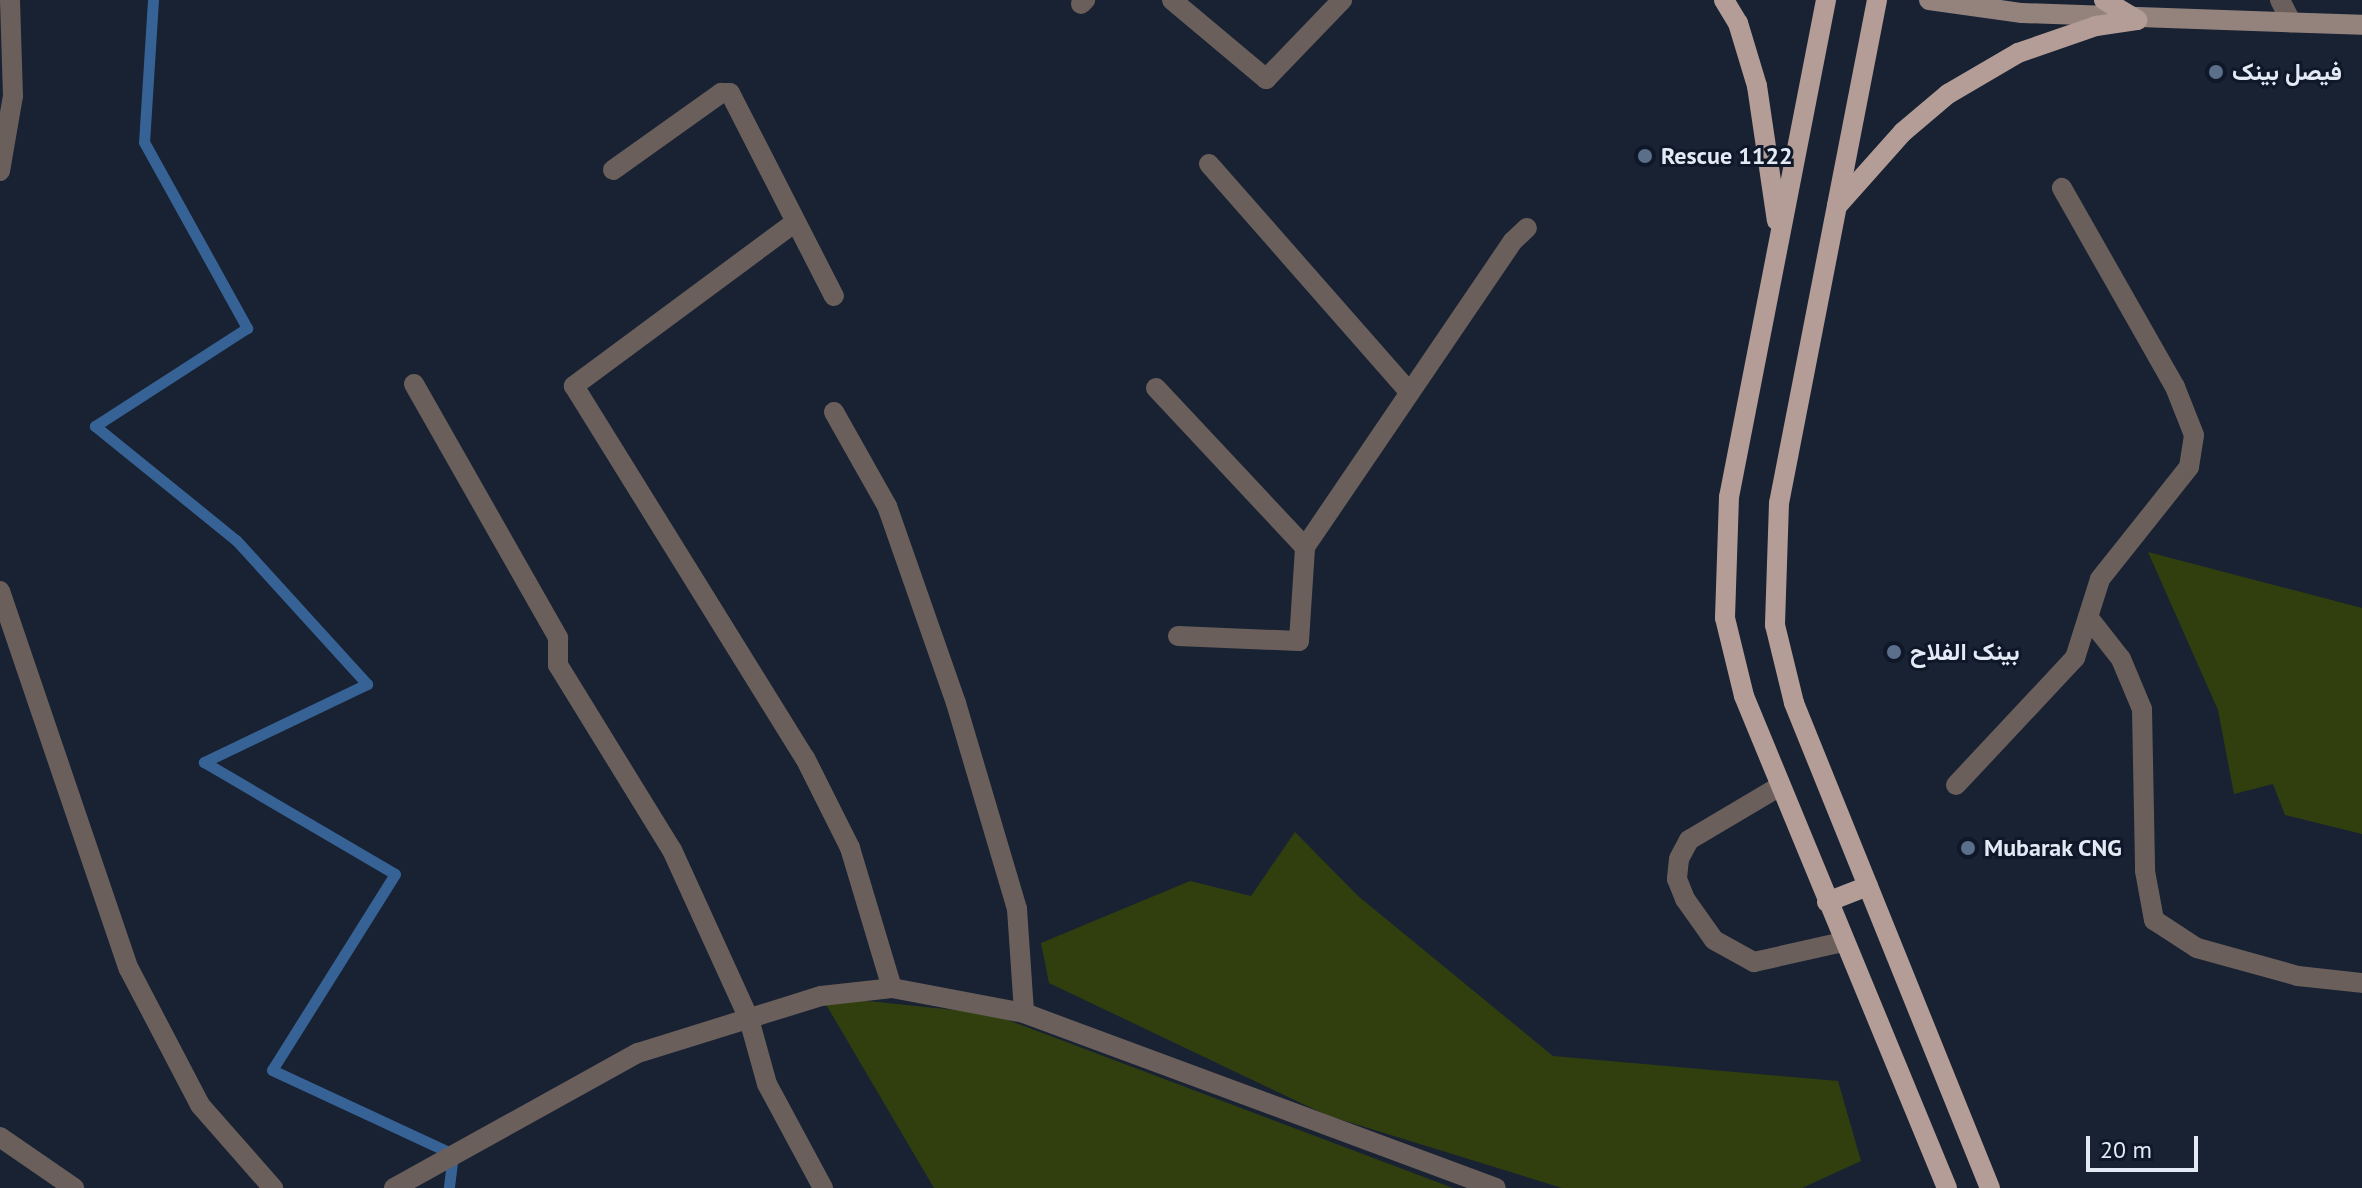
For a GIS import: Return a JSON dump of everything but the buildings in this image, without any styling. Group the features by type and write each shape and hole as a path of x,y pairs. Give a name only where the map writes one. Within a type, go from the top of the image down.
{"main road":[{"path":"1724,0 1738,23 1757,86 1779,237"},
{"path":"1826,0 1729,497 1723,568 1725,618 1736,673 1780,786 1947,1188"},
{"path":"1877,0 1779,503 1774,600 1794,703 1990,1188"},
{"path":"1929,0 2022,13 2137,20 2362,25"},
{"path":"2104,0 2137,20"},
{"path":"1836,207 1903,132 1948,94 2018,53 2096,26 2137,20"},
{"path":"1827,902 1868,886"}],"street":[{"path":"0,171 13,96 10,0"},
{"path":"1172,0 1266,79 1342,0"},
{"path":"2280,0 2291,22"},
{"path":"613,170 721,93 730,93 834,296"},
{"path":"1209,164 1409,392"},
{"path":"1956,785 2075,658 2100,579 2189,467 2194,435 2175,387 2062,188"},
{"path":"794,223 574,386 805,758 850,848 892,988"},
{"path":"1178,636 1299,641 1305,547 1513,241 1527,228"},
{"path":"414,384 558,638 558,665 672,850 749,1019 767,1084 823,1188"},
{"path":"1156,388 1305,547"},
{"path":"834,412 887,506 956,703 1017,909 1024,1013"},
{"path":"0,591 129,969 200,1105 273,1188"},
{"path":"2088,617 2121,659 2142,709 2145,871 2154,920 2197,948 2298,976 2362,983"},
{"path":"1780,786 1689,840 1679,859 1677,879 1685,899 1714,940 1754,962 1843,942"},
{"path":"394,1188 412,1175 638,1053 821,996 892,988 1024,1013 1496,1188"},
{"path":"2,1143 74,1188"}],"green space":[{"path":"2148,552 2362,608 2362,834 2285,815 2273,784 2234,794 2218,710"},
{"path":"1295,832 1358,896 1553,1056 1838,1081 1861,1161 1802,1188 1562,1188 1326,1115 1049,983 1041,943 1190,881 1251,896"},
{"path":"821,996 992,1014 1453,1188 934,1188"}],"waterway":[{"path":"153,0 144,142 247,328 95,426 236,540 367,684 204,762 395,874 272,1070 453,1154 449,1188"}],"place":[{"name":"فیصل بینک","path":"2216,72"},
{"name":"Rescue 1122","path":"1645,156"},
{"name":"بینک الفلاح","path":"1894,652"},
{"name":"Mubarak CNG","path":"1968,848"}]}
